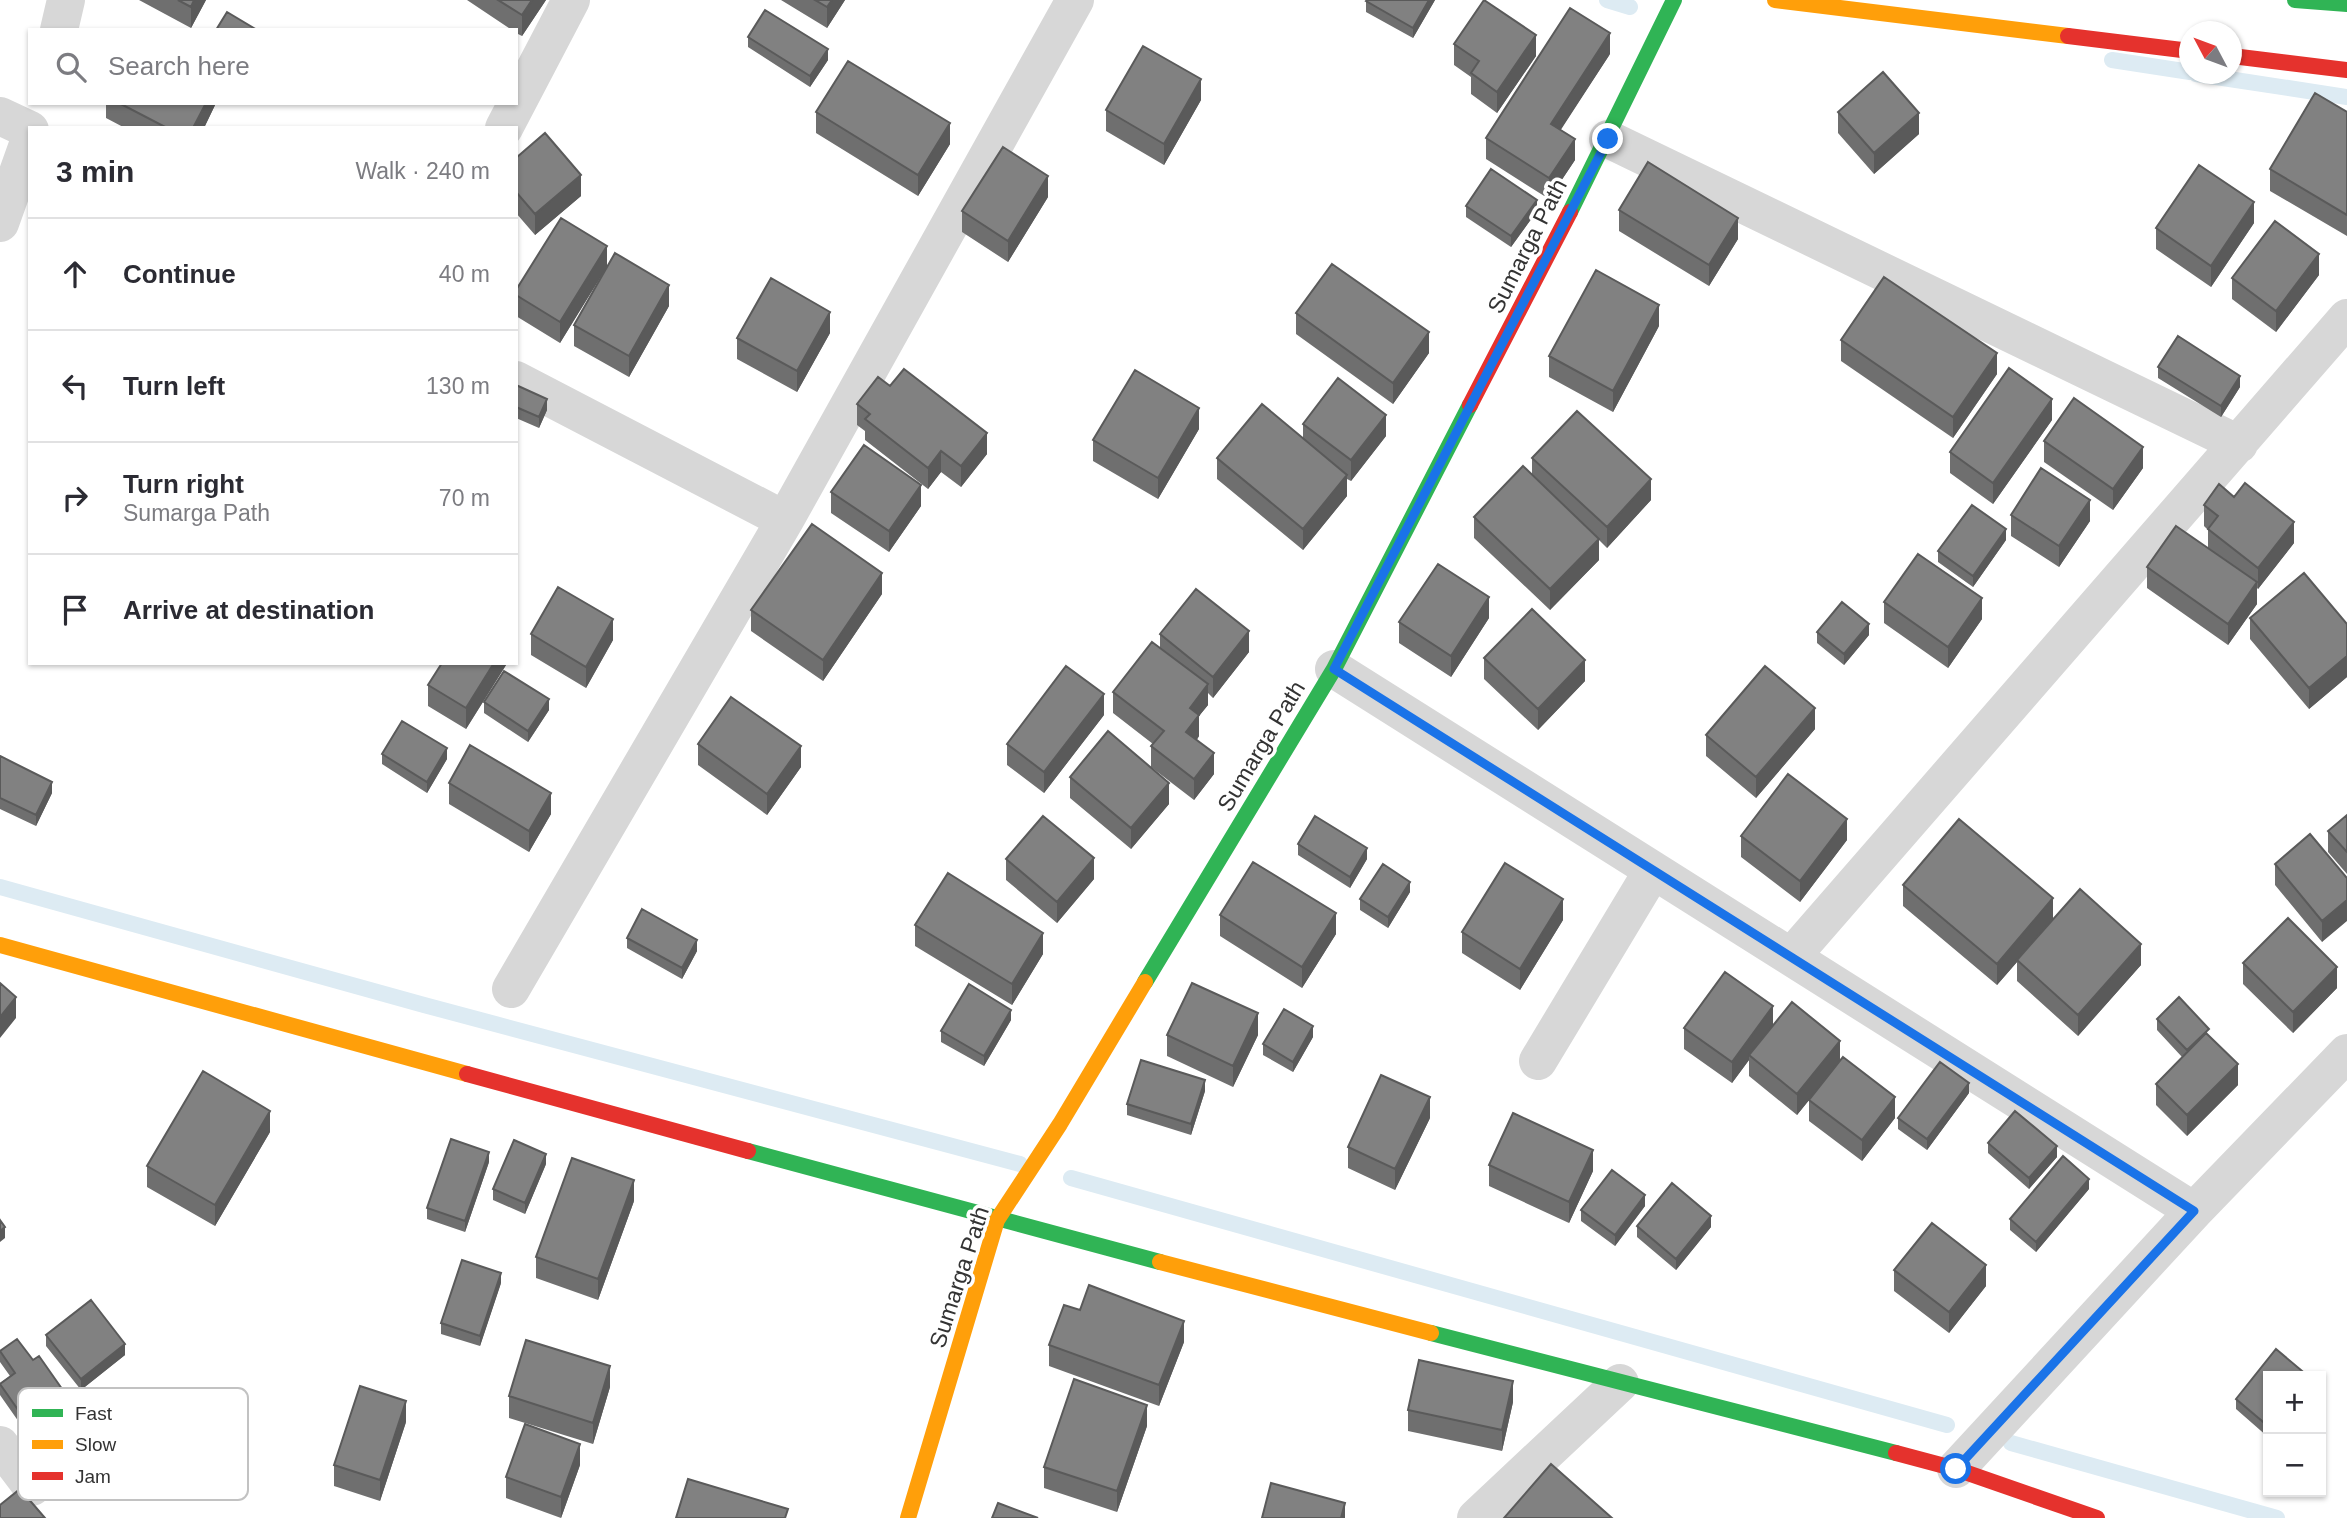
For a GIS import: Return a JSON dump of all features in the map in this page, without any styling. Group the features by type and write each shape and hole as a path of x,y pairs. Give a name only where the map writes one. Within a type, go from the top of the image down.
{"main road":[{"name":"Sumarga Path","path":"908,1518 997,1220 1060,1124 1334,669 1608,139 1674,0"},
{"path":"1775,0 2179,50"},
{"path":"2294,0 2347,4"},
{"path":"2242,57 2347,70"},
{"path":"0,945 997,1220 1956,1469 2090,1517"}],"street":[{"path":"59,28 66,0"},
{"path":"518,101 571,0"},
{"path":"511,989 785,520 1075,0"},
{"path":"33,126 39,105"},
{"path":"505,126 516,105"},
{"path":"0,116 28,127"},
{"path":"1608,139 2239,444"},
{"path":"0,223 28,145"},
{"path":"1791,957 2347,318"},
{"path":"518,381 785,520"},
{"path":"1334,669 2194,1211"},
{"path":"1538,1061 1653,870"},
{"path":"1956,1469 2194,1211 2347,1053"},
{"path":"1476,1518 1620,1382"},
{"path":"0,1445 18,1469"}],"building":[{"path":"178,0 194,0 191,7"},
{"path":"498,0 532,0 522,15"},
{"path":"815,0 832,0 827,7"},
{"path":"1367,0 1429,0 1413,28"},
{"path":"1484,0 1536,35 1497,92 1471,73 1479,61 1454,44"},
{"path":"1570,8 1610,33 1551,124 1575,139 1549,178 1486,138"},
{"path":"765,10 828,49 810,76 748,37"},
{"path":"227,12 254,28 217,28"},
{"path":"1143,46 1201,79 1164,144 1106,110"},
{"path":"848,61 950,123 918,175 816,112"},
{"path":"1883,72 1919,113 1874,153 1838,112"},
{"path":"2315,93 2347,112 2347,215 2270,169"},
{"path":"123,105 205,105 194,126 163,126"},
{"path":"545,133 581,175 535,214 518,194 518,156"},
{"path":"1003,147 1048,176 1008,241 962,211"},
{"path":"1648,162 1738,218 1709,265 1619,210"},
{"path":"2199,165 2254,202 2211,266 2156,228"},
{"path":"1491,169 1537,200 1511,236 1466,206"},
{"path":"561,218 607,246 560,322 518,296 518,287"},
{"path":"2275,221 2319,254 2276,311 2232,278"},
{"path":"615,253 669,285 629,356 574,325"},
{"path":"1332,264 1429,332 1393,383 1296,313"},
{"path":"1596,270 1659,305 1613,391 1549,356"},
{"path":"1884,277 1997,353 1953,417 1841,340"},
{"path":"771,278 830,312 797,371 737,338"},
{"path":"2178,336 2240,376 2221,406 2158,367"},
{"path":"2009,368 2052,399 1993,483 1950,452"},
{"path":"904,369 987,433 961,466 941,451 928,468 865,419 870,414 857,404 878,377 890,386"},
{"path":"1135,370 1199,408 1158,478 1093,440"},
{"path":"1338,378 1386,415 1351,460 1303,424"},
{"path":"518,386 547,399 539,417 518,408"},
{"path":"2074,398 2143,447 2113,489 2044,441"},
{"path":"1262,404 1347,475 1303,529 1217,458"},
{"path":"1577,411 1651,479 1607,527 1532,458"},
{"path":"864,445 921,485 889,531 831,492"},
{"path":"1523,466 1599,539 1550,589 1474,517"},
{"path":"2041,468 2090,500 2059,546 2011,515"},
{"path":"2245,483 2294,522 2258,568 2208,529 2218,516 2204,505 2219,484 2234,497"},
{"path":"1972,505 2006,529 1973,576 1938,551"},
{"path":"812,524 882,573 823,660 751,610"},
{"path":"2176,526 2257,582 2228,624 2147,567"},
{"path":"1918,554 1982,598 1948,647 1884,602"},
{"path":"1438,564 1489,597 1451,656 1399,622"},
{"path":"2304,573 2347,624 2347,656 2309,688 2250,618"},
{"path":"558,587 613,619 586,667 531,634"},
{"path":"1196,589 1249,631 1213,677 1160,634"},
{"path":"1842,602 1869,624 1844,654 1817,632"},
{"path":"1532,609 1585,660 1538,709 1484,658"},
{"path":"1152,642 1208,684 1190,708 1199,715 1186,732 1214,753 1194,779 1151,746 1164,731 1113,692"},
{"path":"441,665 493,665 466,708 428,685"},
{"path":"1066,666 1104,694 1044,772 1007,744"},
{"path":"1765,666 1815,708 1756,777 1706,735"},
{"path":"504,671 549,699 528,731 484,702"},
{"path":"731,697 801,746 767,794 698,744"},
{"path":"402,721 447,748 427,782 382,754"},
{"path":"1108,731 1169,783 1131,828 1070,777"},
{"path":"470,745 551,793 529,831 449,783"},
{"path":"0,756 52,782 36,815 0,798"},
{"path":"1788,774 1847,819 1800,881 1741,836"},
{"path":"2347,815 2347,852 2328,831"},
{"path":"1043,816 1094,858 1057,902 1006,859"},
{"path":"1315,816 1367,848 1350,877 1298,844"},
{"path":"1959,819 2053,898 1997,964 1903,885"},
{"path":"2310,834 2347,878 2347,900 2322,921 2275,864"},
{"path":"1253,862 1336,913 1302,967 1220,915"},
{"path":"1505,863 1563,899 1520,969 1462,932"},
{"path":"1383,864 1410,882 1388,917 1360,899"},
{"path":"948,873 1043,933 1012,984 915,925"},
{"path":"2080,889 2141,944 2078,1015 2017,960"},
{"path":"642,909 697,940 682,968 627,938"},
{"path":"2288,918 2337,967 2293,1012 2243,963"},
{"path":"1725,972 1773,1006 1732,1062 1684,1028"},
{"path":"0,983 16,997 0,1017"},
{"path":"1192,983 1258,1013 1233,1066 1167,1035"},
{"path":"969,984 1011,1010 984,1056 941,1031"},
{"path":"2179,997 2209,1029 2187,1050 2157,1019"},
{"path":"1792,1002 1840,1041 1797,1094 1749,1055"},
{"path":"1284,1009 1313,1026 1293,1062 1263,1044"},
{"path":"2206,1033 2238,1064 2187,1115 2156,1084"},
{"path":"1843,1057 1895,1097 1862,1140 1809,1100"},
{"path":"1141,1060 1205,1080 1191,1124 1127,1104"},
{"path":"1940,1062 1969,1083 1927,1139 1898,1118"},
{"path":"203,1071 270,1111 215,1205 147,1166"},
{"path":"1381,1075 1430,1097 1395,1169 1348,1147"},
{"path":"2015,1111 2057,1146 2029,1178 1988,1143"},
{"path":"1513,1113 1593,1150 1569,1202 1489,1165"},
{"path":"451,1139 489,1152 465,1221 427,1208"},
{"path":"514,1140 546,1154 525,1203 493,1189"},
{"path":"2063,1156 2089,1179 2036,1242 2010,1219"},
{"path":"572,1158 634,1180 598,1279 536,1257"},
{"path":"1612,1170 1645,1195 1615,1235 1581,1210"},
{"path":"1672,1183 1711,1216 1676,1259 1637,1226"},
{"path":"1932,1223 1986,1265 1949,1312 1894,1270"},
{"path":"462,1260 501,1273 480,1336 441,1323"},
{"path":"1089,1285 1184,1321 1159,1385 1049,1345 1064,1305 1080,1310"},
{"path":"91,1300 125,1344 81,1379 46,1335"},
{"path":"17,1339 33,1360 39,1356 61,1388 18,1388 18,1410 0,1384 15,1373 0,1351"},
{"path":"526,1340 610,1366 593,1423 509,1396"},
{"path":"2276,1349 2302,1371 2263,1371 2263,1422 2236,1399"},
{"path":"1419,1360 1513,1381 1502,1430 1408,1410"},
{"path":"1074,1379 1147,1405 1117,1491 1044,1467"},
{"path":"360,1386 406,1401 380,1480 334,1465"},
{"path":"525,1424 580,1444 561,1497 506,1477"},
{"path":"1551,1464 1612,1518 1504,1518"},
{"path":"688,1479 788,1509 785,1518 676,1518"},
{"path":"1271,1483 1345,1503 1341,1518 1262,1518"},
{"path":"18,1491 18,1500 29,1500 45,1518 0,1518 0,1505"},
{"path":"998,1503 1038,1518 992,1518"}],"waterway":[{"path":"1607,0 1630,7"},
{"path":"2112,60 2179,70"},
{"path":"2242,81 2347,97"},
{"path":"0,887 424,1005 1020,1164"},
{"path":"1071,1178 1947,1425"},
{"path":"2011,1443 2277,1518"}],"traffic: fast":[{"path":"1570,212 1674,0"},
{"path":"2295,0 2347,4"},
{"path":"1145,982 1334,669 1470,405"},
{"path":"748,1151 1160,1262"},
{"path":"1431,1333 1896,1453"}],"traffic: slow":[{"path":"1775,0 2068,36"},
{"path":"0,945 467,1074"},
{"path":"908,1518 997,1220 1060,1124 1145,982"},
{"path":"1160,1262 1431,1333"}],"traffic: jam":[{"path":"2068,36 2179,50"},
{"path":"2242,57 2347,70"},
{"path":"1470,405 1570,212"},
{"path":"467,1074 748,1151"},
{"path":"1896,1453 1956,1469 2097,1518"}],"route":[{"path":"1608,139 1334,669 2194,1211 1956,1469"}]}
